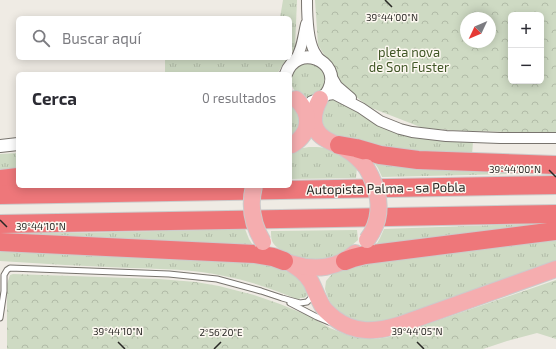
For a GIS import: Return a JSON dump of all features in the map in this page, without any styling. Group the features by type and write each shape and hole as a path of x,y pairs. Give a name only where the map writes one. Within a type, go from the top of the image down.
{"highway":[{"path":"336,144 380,155 407,159 556,165"},
{"path":"0,179 16,177"},
{"name":"Autopista Palma - sa Pobla","path":"0,195 556,185"},
{"path":"0,224 556,214"},
{"path":"341,262 365,255 556,231"},
{"path":"0,242 255,254 273,257 287,262"}],"main road":[{"path":"292,96 305,112 307,125 299,141 292,145"},
{"path":"322,98 314,111 313,119 317,130 321,136 348,150 366,167 375,187 378,200 375,226 367,240 354,255 324,273 321,280 320,287 323,299 336,319"},
{"path":"292,146 312,141 324,141 336,144"},
{"path":"254,188 251,204 252,214 257,233 263,242 269,249 306,275 324,308 336,319 347,326 358,329 386,329 556,269"},
{"path":"287,262 310,268 327,267 341,262"}],"street":[{"path":"307,0 312,46 315,54 327,67 337,86 360,108"},
{"path":"287,72 288,68 298,57 308,16"},
{"path":"294,62 308,57 315,58 322,62"},
{"path":"322,98 330,88 330,74"},
{"path":"292,96 302,102 310,103 327,95 334,94 390,125 400,129 425,134 500,138 556,138"},
{"path":"0,146 16,144"}],"lane":[{"path":"0,318 4,291 4,275 10,268 169,274 216,279 238,284 300,303 305,303 313,296 314,288"},
{"path":"282,298 316,317 334,323 336,319"}],"green space":[{"path":"283,0 297,0 295,48 292,52 292,16 280,16"},
{"name":"pleta nova de Son Fuster","path":"315,0 556,0 556,133 464,131 423,128 369,107 345,88 318,45"},
{"path":"165,60 286,60 278,72 165,72"},
{"path":"308,63 320,68 325,80 320,92 308,97 296,92 292,83 292,77 296,68"},
{"path":"332,99 344,103 380,126 404,134 433,140 473,142 472,155 402,152 328,134 319,122 327,100"},
{"path":"292,102 301,121 292,135"},
{"path":"317,147 335,151 357,167 356,178 292,179 292,151 297,149"},
{"path":"16,153 16,171 0,173 0,154"},
{"path":"373,161 556,173 382,177"},
{"path":"556,223 376,245 384,229"},
{"path":"245,229 254,247 0,239 0,233 74,233"},
{"path":"357,230 358,240 350,247 340,253 319,260 307,260 286,253 275,245 271,236 271,231"},
{"path":"556,240 556,264 398,320 363,324 342,315 335,309 330,302 325,289 326,281 332,274 366,262"},
{"path":"0,250 267,262 300,277 309,294 304,298 300,298 299,300 272,289 243,280 190,271 0,261"},
{"path":"10,275 159,279 196,282 219,286 254,295 280,304 307,315 330,328 347,335 375,339 389,337 556,280 556,339 537,333 483,349 7,349 7,284"}]}
